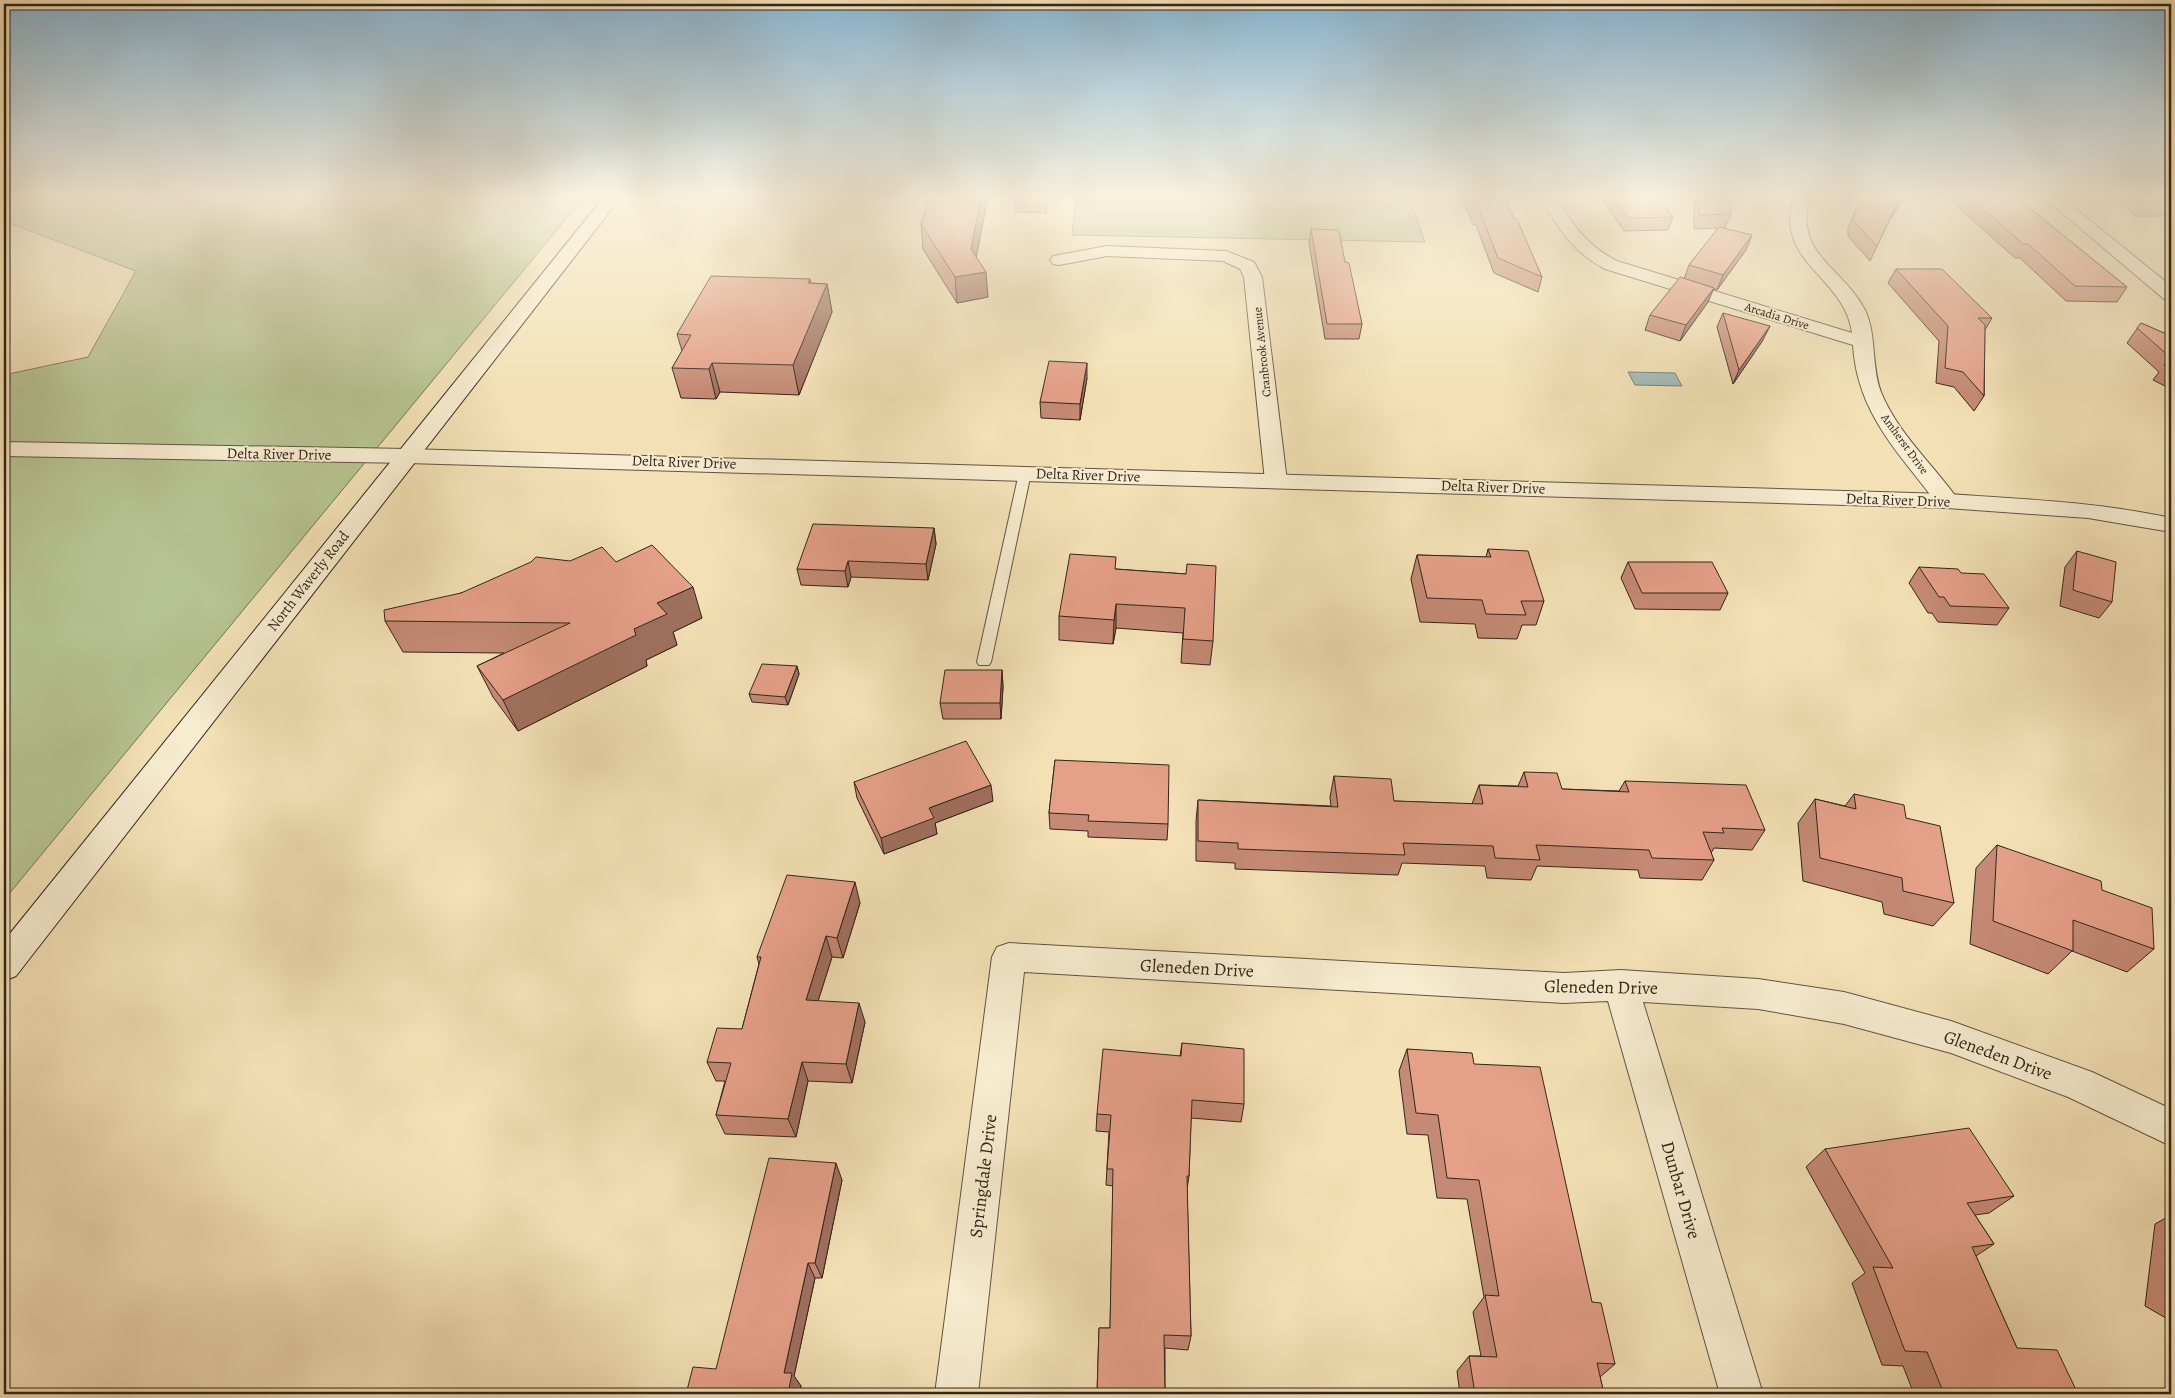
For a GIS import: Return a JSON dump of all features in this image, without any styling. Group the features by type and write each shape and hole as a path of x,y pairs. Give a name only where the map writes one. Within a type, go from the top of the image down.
{"street":[{"name":"North Waverly Road","path":"4,966 561,262"},
{"name":"Cranbrook Avenue","path":"1240,262 1248,266 1253,276 1276,481"},
{"name":"Arcadia Drive","path":"1605,262 1862,342"},
{"name":"Amherst Drive","path":"1818,262 1854,307 1862,328 1864,364 1871,393 1889,425 1947,501"},
{"path":"2131,262 2171,295"},
{"name":"Delta River Drive","path":"4,449 616,460 1947,501 2081,510 2138,517 2171,525"},
{"name":"Gleneden Drive","path":"1009,957 1564,988 1621,985 1758,994 1844,1008 1951,1037 2079,1084 2171,1128"},
{"name":"Springdale Drive","path":"956,1394 1009,957"},
{"name":"Dunbar Drive","path":"1621,985 1741,1394"}],"lane":[{"path":"984,662 1025,473"}],"green space":[{"path":"113,262 530,262 4,900 4,375 88,357 136,271"}],"water":[{"path":"1628,372 1675,373 1682,386 1635,385"}],"building":[{"path":"946,262 980,262 986,272 955,277"},
{"path":"1317,262 1349,263 1362,324 1327,324"},
{"path":"1508,262 1536,262 1542,277"},
{"path":"1691,262 1732,262 1723,275 1689,265"},
{"path":"2048,262 2096,262 2127,287 2075,286"},
{"path":"1896,269 1942,269 1992,318 1978,318 1985,325 1984,396 1963,372 1945,368 1948,326"},
{"path":"711,276 810,279 808,283 827,284 793,365 712,363 709,369 672,368 691,335 677,334"},
{"path":"1680,277 1714,288 1686,325 1650,315"},
{"path":"1723,313 1770,326 1739,370"},
{"path":"2141,323 2171,336 2171,358 2137,328"},
{"path":"1049,361 1087,363 1080,404 1040,402"},
{"path":"2171,362 2171,368 2164,365"},
{"path":"813,524 934,528 926,564 848,561 845,571 797,569"},
{"path":"652,545 693,587 657,603 667,614 634,629 636,635 503,700 477,666 570,623 385,621 384,610 461,593 531,562 536,557 570,561 602,547 616,562"},
{"path":"1488,549 1528,551 1544,601 1521,601 1526,615 1486,614 1482,600 1427,598 1417,555 1491,557"},
{"path":"2077,551 2116,562 2112,602 2073,590"},
{"path":"1070,554 1116,557 1115,569 1186,574 1187,564 1216,566 1213,641 1183,639 1185,608 1116,604 1114,620 1059,616"},
{"path":"1628,562 1712,562 1728,593 1642,593"},
{"path":"1919,567 1958,569 1961,573 1984,574 2009,608 1950,606 1944,597 1939,597"},
{"path":"762,664 797,666 785,697 749,694"},
{"path":"945,670 1002,670 1000,703 940,703"},
{"path":"966,741 991,785 929,808 934,818 881,838 854,782"},
{"path":"1055,760 1169,765 1168,824 1088,821 1089,815 1049,813"},
{"path":"1524,772 1557,773 1562,789 1629,792 1625,781 1746,785 1765,830 1722,828 1724,833 1703,832 1714,860 1652,858 1649,850 1536,845 1540,860 1495,858 1493,846 1403,843 1405,855 1238,849 1238,843 1198,841 1198,800 1338,807 1334,776 1391,779 1394,801 1483,804 1479,785 1528,787"},
{"path":"1854,794 1904,805 1906,818 1940,826 1954,903 1903,891 1902,878 1820,858 1815,799 1856,809"},
{"path":"1997,845 2101,881 2102,890 2152,908 2154,949 2073,920 2073,951 1993,921"},
{"path":"787,875 855,882 837,938 826,936 806,1000 859,1003 846,1064 802,1062 788,1119 716,1115 731,1063 707,1062 717,1028 742,1029 761,957 757,957"},
{"path":"1182,1043 1244,1049 1244,1104 1192,1100 1189,1176 1187,1176 1191,1336 1164,1335 1165,1394 1097,1394 1099,1328 1110,1328 1113,1169 1107,1169 1111,1115 1097,1114 1103,1049 1181,1056"},
{"path":"1407,1049 1472,1053 1474,1064 1540,1067 1592,1302 1601,1303 1615,1364 1597,1363 1604,1394 1475,1394 1469,1356 1497,1357 1485,1295 1499,1296 1479,1180 1447,1178 1438,1115 1416,1113"},
{"path":"1969,1128 2014,1196 1967,1203 1994,1244 1972,1247 2017,1348 2057,1350 2078,1394 1944,1394 1927,1352 1905,1351 1873,1267 1893,1268 1825,1149"},
{"path":"769,1158 836,1163 815,1263 808,1263 784,1373 792,1373 788,1394 686,1394 693,1367 716,1369"}]}
